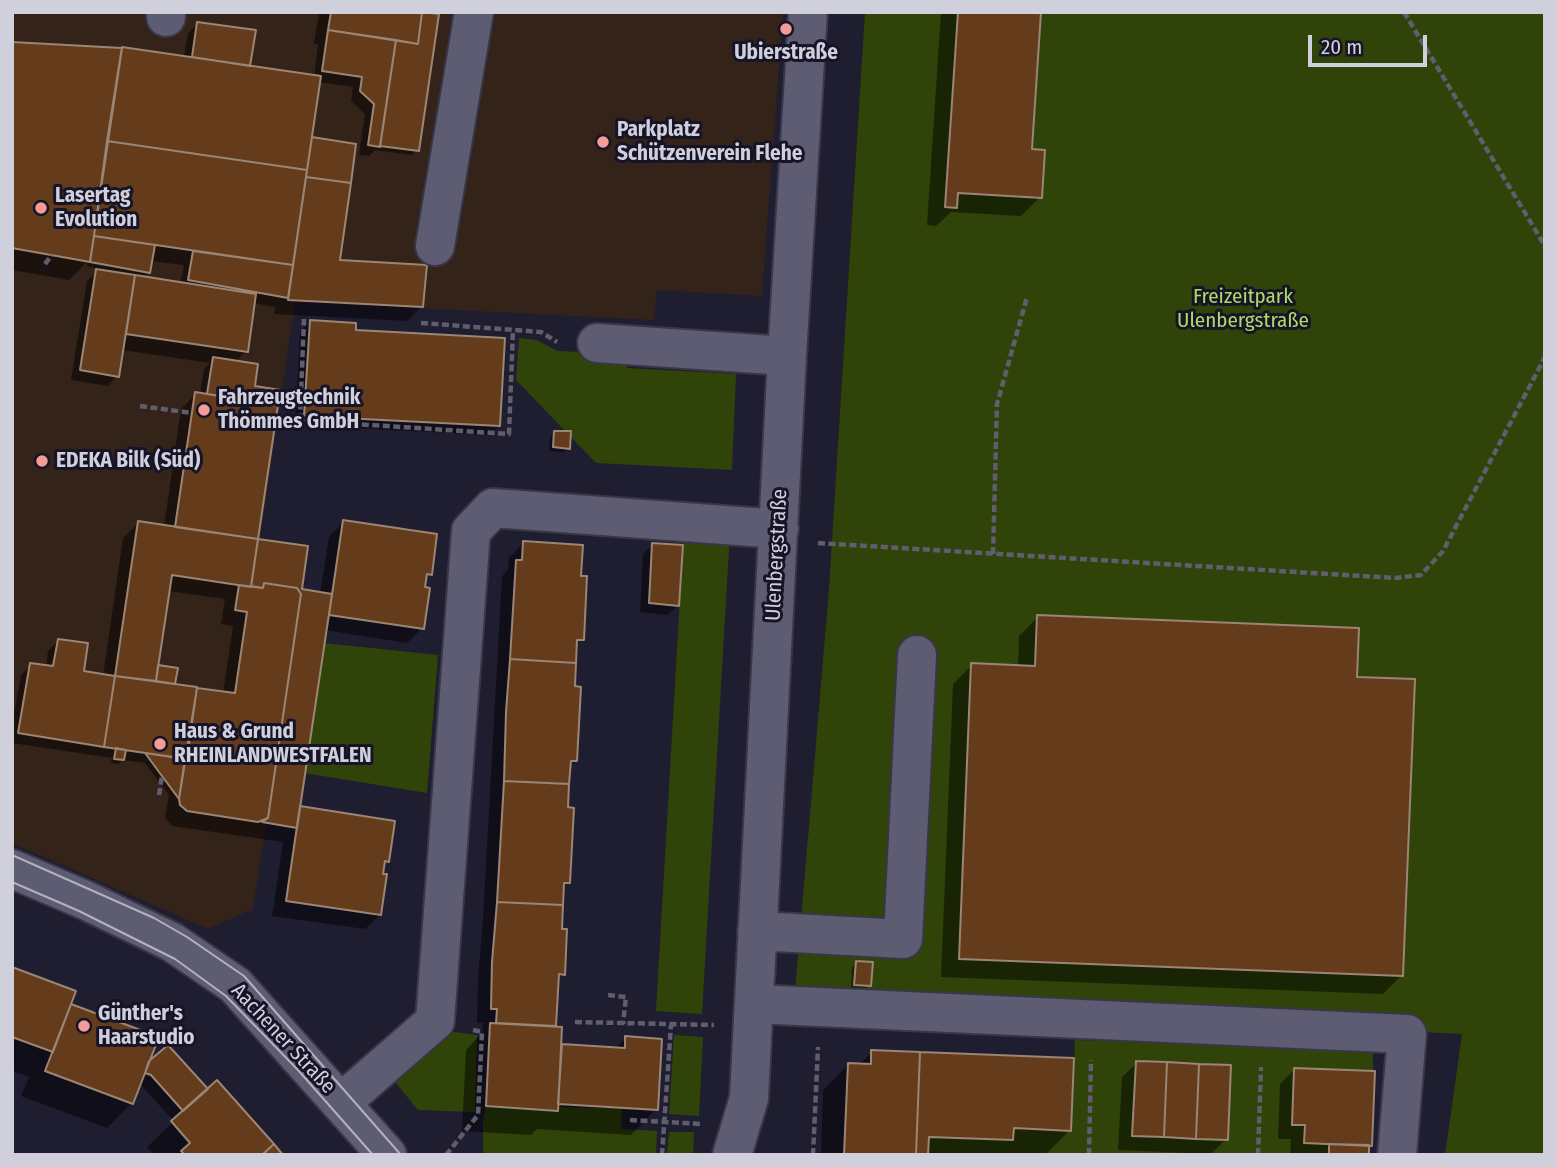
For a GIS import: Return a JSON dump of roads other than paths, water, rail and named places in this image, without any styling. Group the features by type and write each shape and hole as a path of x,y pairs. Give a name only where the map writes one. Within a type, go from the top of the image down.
{"street":[{"path":"435,246 474,12"},
{"name":"Ulenbergstraße","path":"732,1155 748,1098 808,12"},
{"path":"597,343 787,356"},
{"path":"342,1102 435,1021 471,531 493,508 778,535"},
{"path":"757,931 903,939 917,655"},
{"name":"Aachener Straße","path":"12,869 182,947 236,985 387,1155"},
{"path":"753,1015 820,1009 1407,1034 1397,1155"},
{"name":"Ulenbergstraße","path":"748,1098 759,1155"}],"tram line":[{"path":"12,855 154,918 244,976 401,1155"},
{"path":"12,882 79,911 175,959 226,996 298,1070 373,1155"}],"place":[{"name":"Ubierstraße","path":"786,29"},
{"name":"Parkplatz Schützenverein Flehe","path":"603,142"},
{"name":"Lasertag Evolution","path":"41,208"},
{"name":"Fahrzeugtechnik Thömmes GmbH","path":"204,410"},
{"name":"EDEKA Bilk (Süd)","path":"42,461"},
{"name":"Haus & Grund RHEINLANDWESTFALEN","path":"160,744"},
{"name":"Günther's Haarstudio","path":"84,1026"}],"park label":[{"name":"Freizeitpark Ulenbergstraße","path":"1243,309"}]}
